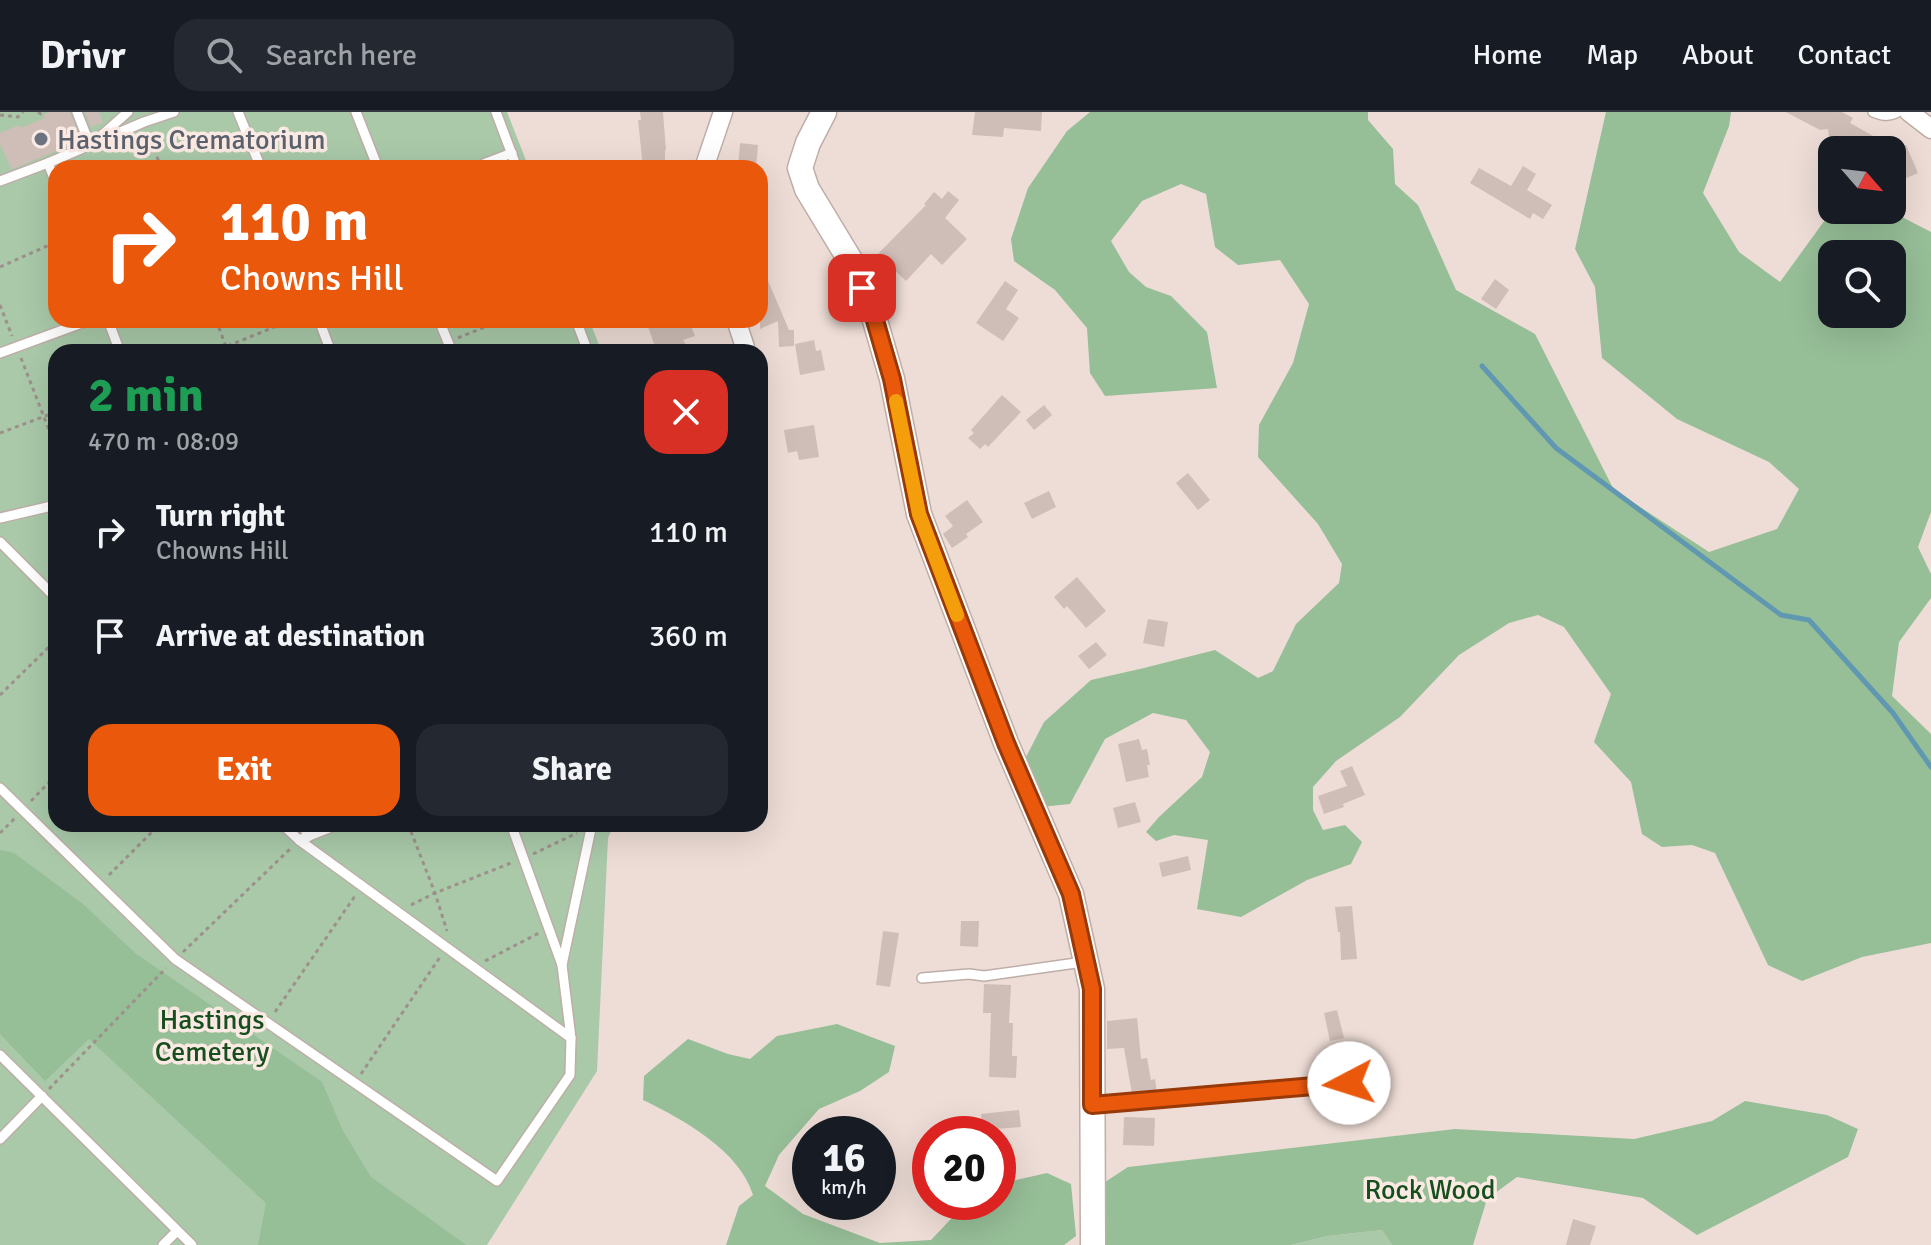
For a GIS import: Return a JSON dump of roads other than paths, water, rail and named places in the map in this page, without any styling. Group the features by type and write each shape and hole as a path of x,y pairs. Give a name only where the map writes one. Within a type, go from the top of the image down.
{"street":[{"path":"707,160 723,112"},
{"path":"824,112 808,143 800,168 824,221 850,260 874,317 892,379 919,514 1006,743 1071,894 1092,989 1093,1245"},
{"path":"1909,112 1931,129"}],"lane":[{"path":"77,112 86,135 94,142"},
{"path":"94,142 128,112"},
{"path":"55,160 174,112"},
{"path":"238,112 258,160"},
{"path":"356,112 375,160"},
{"path":"496,112 514,160"},
{"path":"1873,112 1883,116 1898,112"},
{"path":"494,160 512,153"},
{"path":"0,165 3,180 48,163"},
{"path":"0,353 68,328"},
{"path":"0,518 48,507"},
{"path":"0,542 48,590"},
{"path":"0,788 175,959 497,1181 570,1075 571,1038 562,965 514,832"},
{"path":"295,832 361,886 571,1038"},
{"path":"304,832 304,838"},
{"path":"304,838 319,832"},
{"path":"562,965 590,832"},
{"path":"922,978 969,974 984,976 1086,962"},
{"path":"0,1055 192,1245"},
{"path":"1092,1105 1349,1083"},
{"path":"0,1139 42,1096"},
{"path":"163,1245 177,1231"}],"waterway":[{"path":"1482,366 1556,448 1781,615 1809,620 1893,713 1931,767"}],"place":[{"name":"Hastings Crematorium","path":"41,139"}],"park label":[{"name":"Hastings Cemetery","path":"212,1035"},
{"name":"Rock Wood","path":"1430,1189"}]}
